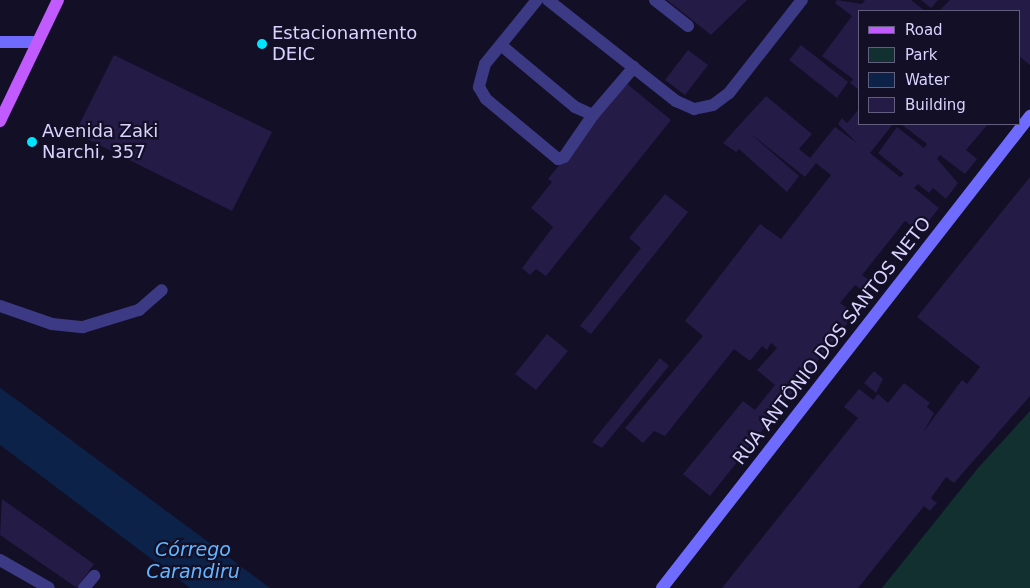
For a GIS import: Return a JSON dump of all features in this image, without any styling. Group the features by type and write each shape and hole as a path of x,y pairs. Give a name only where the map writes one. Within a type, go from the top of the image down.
{"main road":[{"path":"0,120 34,42 58,0"}],"street":[{"path":"537,0 502,46 485,64 479,87 491,104 558,159 564,157 593,115 634,67"},
{"path":"548,0 676,101 694,109 713,105 729,93 802,0"},
{"path":"655,0 688,26"},
{"path":"0,42 34,42"},
{"path":"502,46 575,107 593,115"},
{"name":"RUA ANTÔNIO DOS SANTOS NETO","path":"662,588 1030,116"},
{"path":"0,306 52,324 83,327 139,310 162,290"},
{"path":"0,560 49,588"},
{"path":"84,588 94,576"}],"green space":[{"path":"1030,411 1030,588 882,588 978,468"}],"water":[{"name":"Córrego Carandiru","path":"0,388 270,588 190,588 0,445"}],"building":[{"path":"667,0 747,0 711,35"},
{"path":"837,0 862,4 865,0 911,0 924,10 858,10 858,89 850,83 853,79 822,56 852,16 835,3"},
{"path":"921,0 938,0 931,8"},
{"path":"950,0 1030,0 1030,65 1020,57 1020,10 940,10"},
{"path":"801,45 848,82 837,98 789,60"},
{"path":"688,50 708,65 685,95 665,80"},
{"path":"114,55 272,132 232,211 75,133"},
{"path":"626,83 671,120 546,276 536,269 530,275 522,268 553,227 531,208 552,182 548,179"},
{"path":"766,96 812,134 799,149 810,158 835,127 857,143 838,124 842,118 847,123 858,110 858,125 892,125 870,153 900,177 904,174 878,153 897,127 924,148 927,144 902,125 987,125 966,150 977,159 965,174 940,155 937,159 958,183 946,199 933,188 929,193 918,184 914,188 939,208 920,232 905,221 862,275 869,280 861,289 855,285 840,303 855,314 710,496 683,474 743,401 755,410 775,385 757,370 777,348 771,343 767,350 762,346 750,361 734,349 665,436 654,431 643,443 625,428 703,336 685,321 760,224 781,239 831,175 816,163 805,177 751,134 799,176 787,192 739,149 736,152 723,143"},
{"path":"1030,177 1030,396 954,483 946,477 931,498 937,503 930,511 924,506 858,588 722,588 858,418 844,407 859,389 873,400 878,394 888,403 904,383 930,403 927,407 934,413 924,431 962,380 967,384 980,367 917,317"},
{"path":"665,194 688,212 591,334 580,326 641,248 629,238"},
{"path":"547,334 568,351 536,390 515,374"},
{"path":"660,358 669,366 602,448 592,442"},
{"path":"874,371 883,379 876,393 864,383"},
{"path":"2,499 94,564 77,588 0,535"}],"place":[{"name":"Estacionamento DEIC","path":"262,44"},
{"name":"Avenida Zaki Narchi, 357","path":"32,142"}]}
